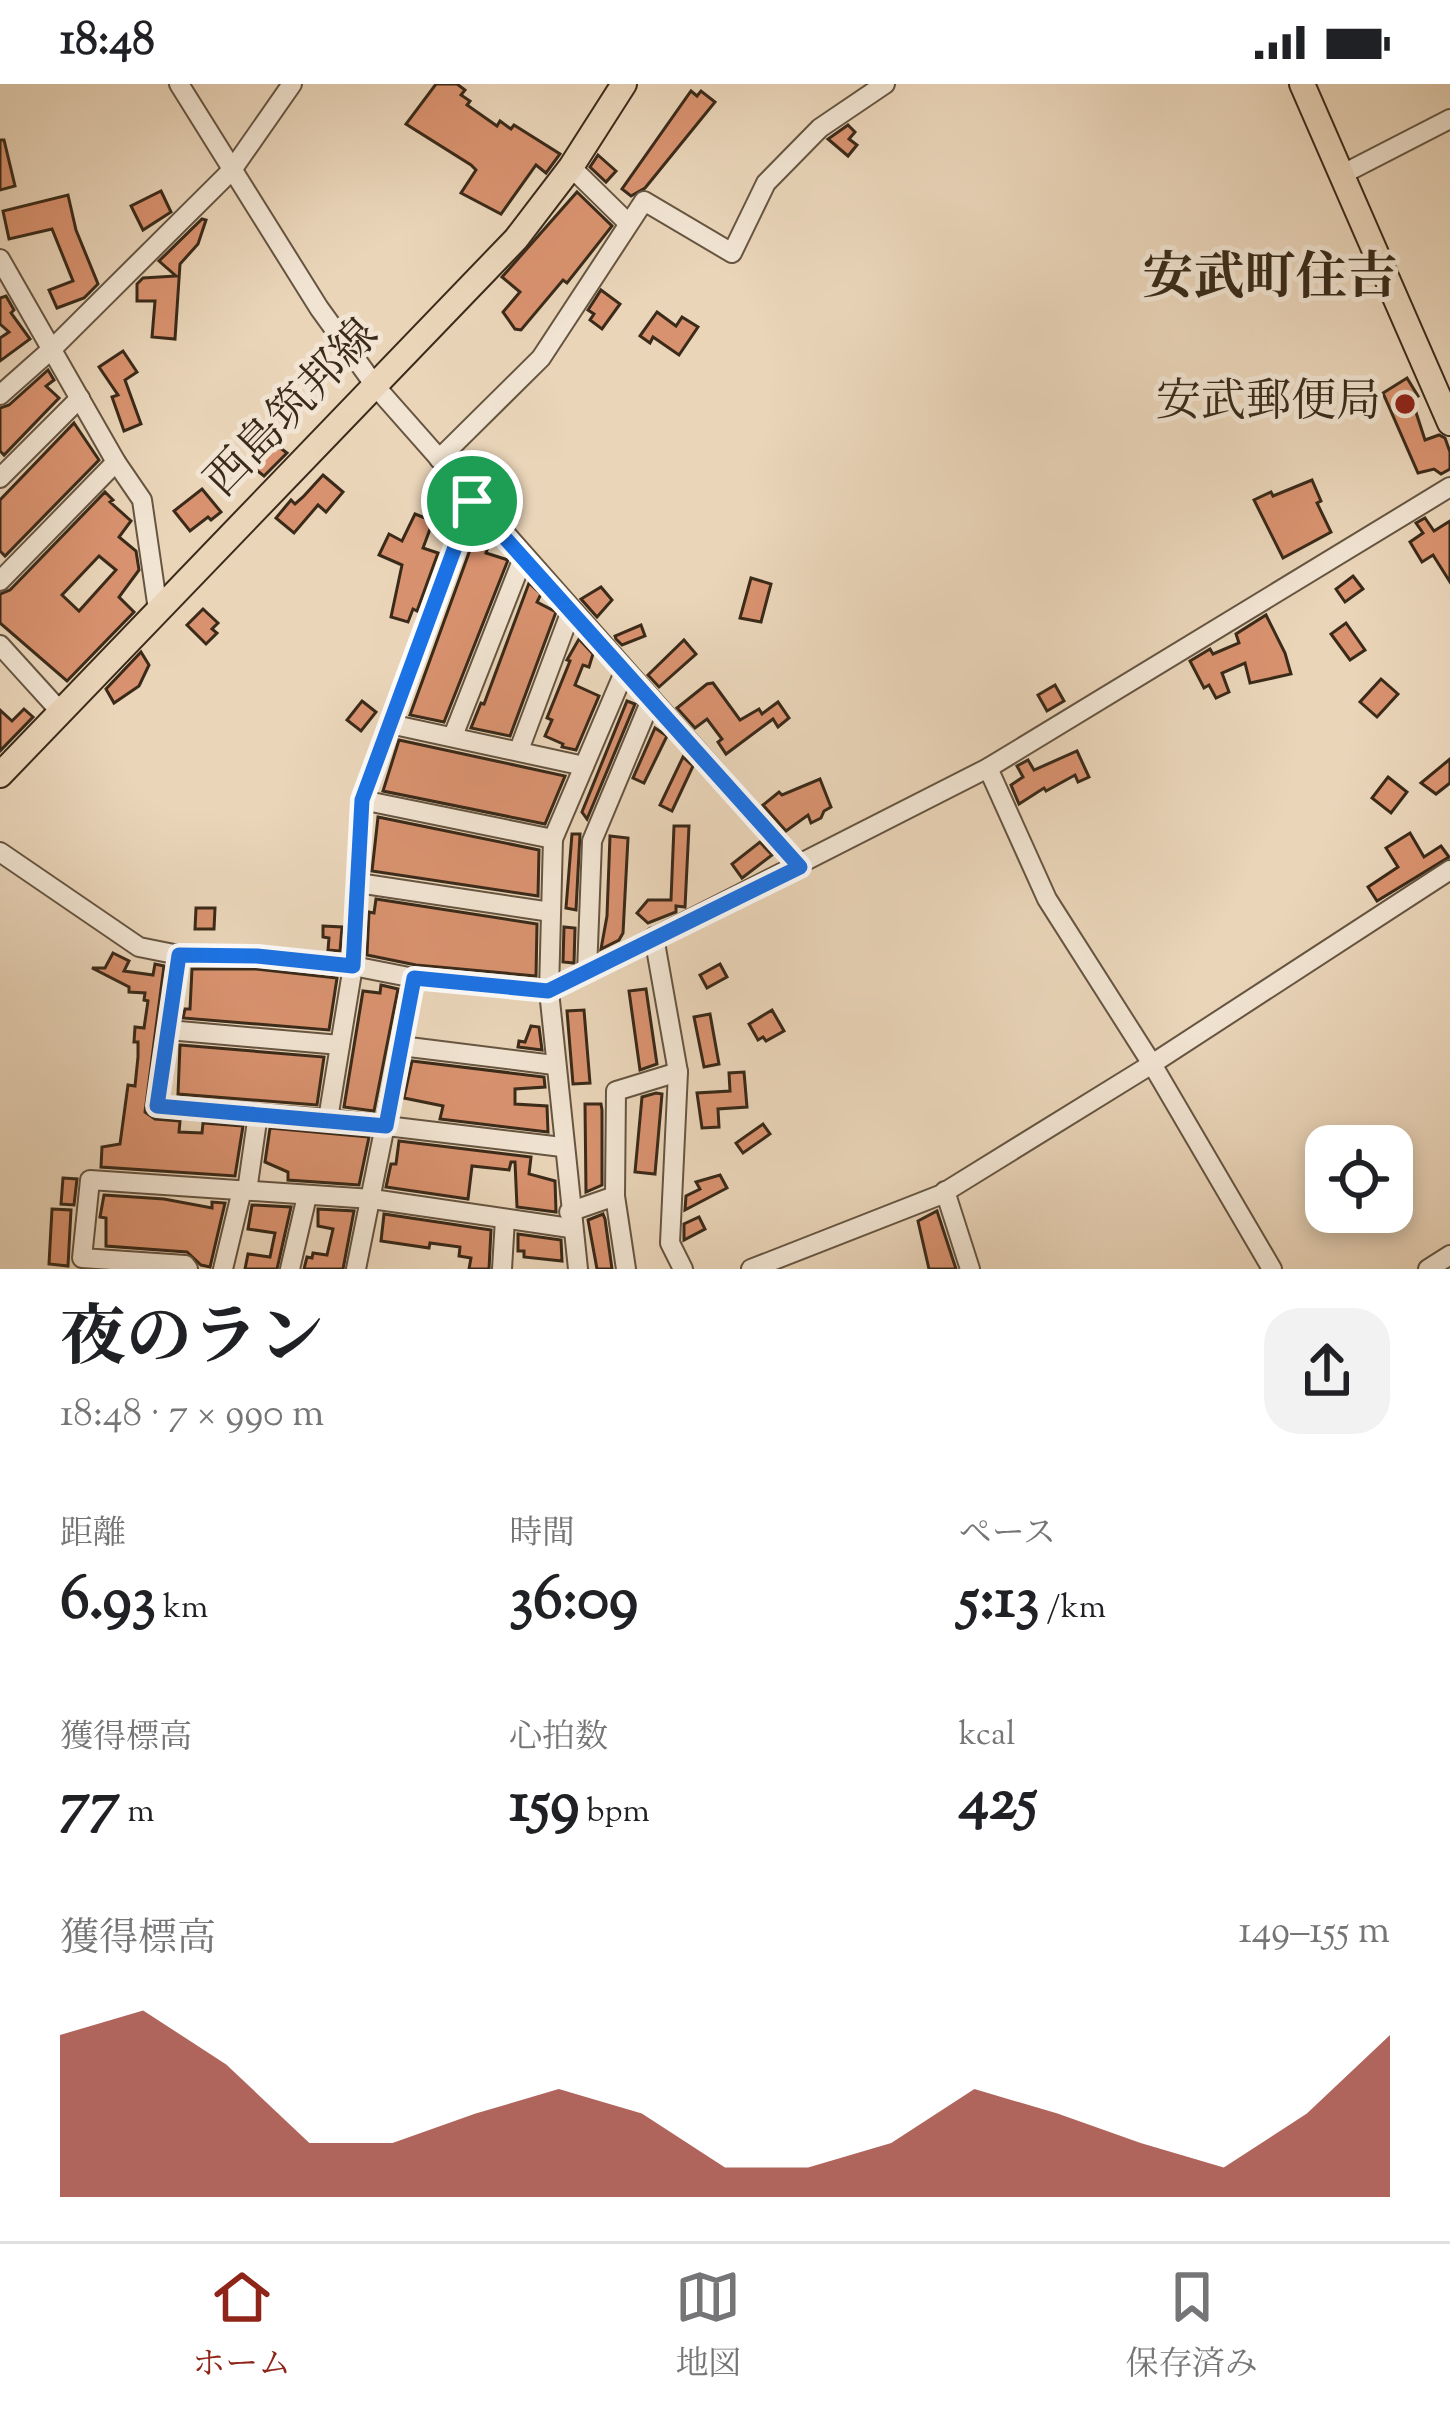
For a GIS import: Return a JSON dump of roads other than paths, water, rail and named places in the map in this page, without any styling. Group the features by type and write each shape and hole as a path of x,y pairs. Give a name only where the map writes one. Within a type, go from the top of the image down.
{"main road":[{"name":"西島筑邦線","path":"0,775 516,239 571,167 624,84"},
{"path":"1302,84 1450,423"}],"street":[{"path":"179,84 319,308 376,387 800,867"},
{"path":"0,395 232,170 292,84"},
{"path":"439,460 541,358 644,201 732,253 766,183 820,128 884,84"},
{"path":"1341,175 1450,119"},
{"path":"571,167 627,222"},
{"path":"0,259 142,500 158,610"},
{"path":"0,478 80,398"},
{"path":"0,580 116,462"},
{"path":"0,852 139,947 179,955 257,956 353,966 414,978 548,991 988,768 1450,487"},
{"path":"328,1118 353,966 362,800 472,501"},
{"path":"453,736 523,558"},
{"path":"520,750 571,611"},
{"path":"0,645 59,710"},
{"path":"578,1269 548,991 553,838 625,670"},
{"path":"586,972 592,841 651,700"},
{"path":"390,724 584,766"},
{"path":"988,768 1048,899 1272,1269"},
{"path":"362,800 553,838"},
{"path":"561,819 596,831"},
{"path":"751,1269 945,1191 1152,1064 1450,870"},
{"path":"358,883 550,912"},
{"path":"655,937 678,1072 670,1243 683,1269"},
{"path":"179,955 157,1106 328,1118 562,1147"},
{"path":"356,1269 414,978"},
{"path":"167,1030 340,1045"},
{"path":"401,1046 554,1064"},
{"path":"626,1269 615,1196 616,1091 678,1072"},
{"path":"224,1269 258,1114"},
{"path":"188,1269 82,1258 90,1180 372,1199 505,1219 570,1220 615,1196"},
{"path":"945,1191 970,1269"},
{"path":"290,1269 307,1196"},
{"path":"502,1269 505,1219"},
{"path":"1428,1269 1450,1256"}],"place":[{"name":"安武郵便局","path":"1405,404"}],"district":[{"name":"安武町住吉","path":"1270,280"}]}
